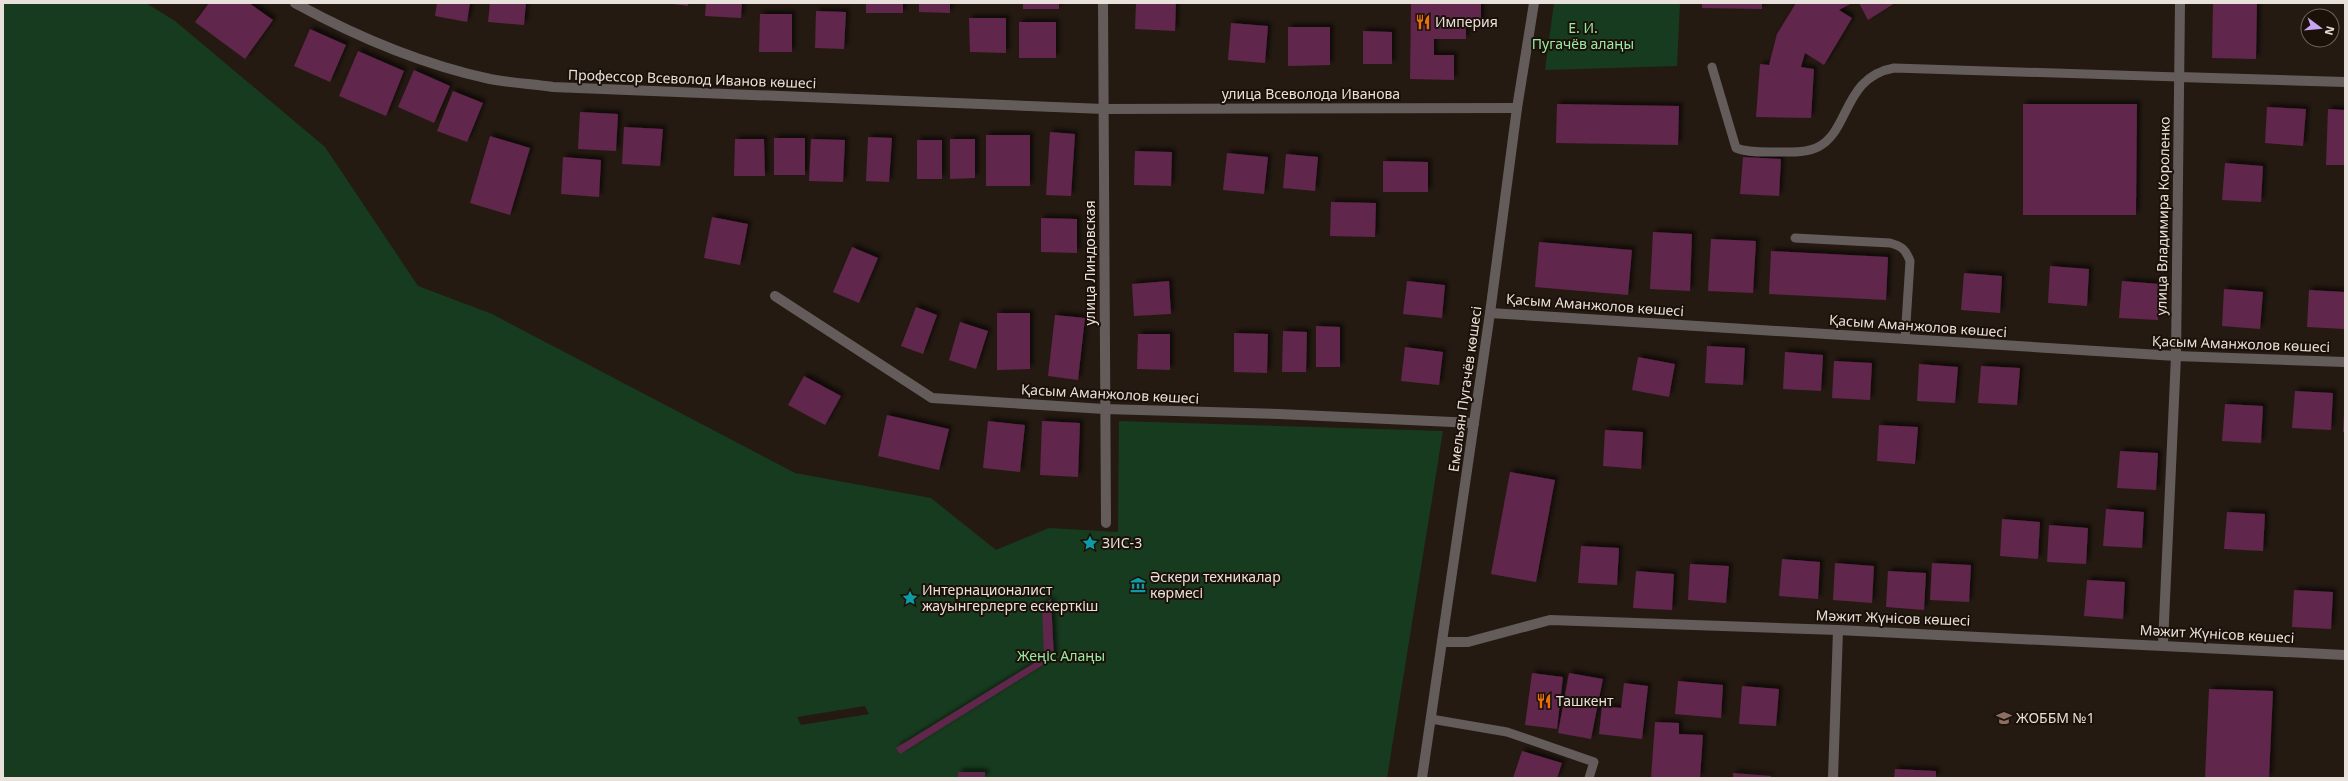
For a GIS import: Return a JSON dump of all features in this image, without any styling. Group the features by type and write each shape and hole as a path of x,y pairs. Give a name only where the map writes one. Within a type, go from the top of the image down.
{"street":[{"name":"Профессор Всеволод Иванов көшесі","path":"295,3 346,30 397,52 444,67 491,79 546,86 1104,109"},
{"name":"улица Линдовская","path":"1103,3 1104,409 1106,523"},
{"name":"Емельян Пугачёв көшесі","path":"1422,778 1490,313 1517,108 1534,3"},
{"name":"улица Владимира Короленко","path":"2164,644 2176,356 2180,3"},
{"path":"2179,77 2345,82"},
{"name":"улица Всеволода Иванова","path":"1104,109 1517,108"},
{"name":"Қасым Аманжолов көшесі","path":"775,296 932,398 1104,409 1279,414 1474,423"},
{"name":"Қасым Аманжолов көшесі","path":"1490,313 2176,356 2345,362"},
{"name":"Мәжит Жүнісов көшесі","path":"1442,642 1468,642 1550,620 1838,630 2164,644 2345,654"},
{"path":"1833,778 1838,630"}],"lane":[{"path":"1712,67 1736,148 1742,150 1771,152 1798,152 1818,147 1831,135 1854,95 1866,80 1882,70 1894,68 2179,77"},
{"path":"1795,238 1890,243 1900,245 1907,251 1910,261 1905,339"},
{"path":"1431,719 1508,732 1594,762 1588,778"}],"green space":[{"name":"Жеңіс Алаңы","path":"3,3 146,3 175,21 325,147 418,286 492,314 795,473 931,498 996,550 1049,528 1118,532 1119,421 1443,431 1387,778 3,778","holes":["865,706 869,714 801,725 797,717"]},
{"name":"Е. И. Пугачёв алаңы","path":"1554,3 1680,3 1677,66 1545,70"}],"building":[{"path":"209,3 249,3 273,20 245,59 195,22"},
{"path":"437,3 470,3 467,22 435,16"},
{"path":"490,3 526,3 524,25 488,22"},
{"path":"666,3 688,3 688,6"},
{"path":"706,3 742,3 741,18 705,16"},
{"path":"866,3 903,3 903,13 866,13"},
{"path":"919,3 950,3 950,13 919,12"},
{"path":"1023,3 1059,3 1059,9 1023,9"},
{"path":"1136,3 1176,3 1175,31 1135,29"},
{"path":"1411,3 1481,3 1481,25 1466,25 1466,39 1434,39 1434,55 1454,55 1454,80 1410,79"},
{"path":"1702,3 1762,3 1762,9 1702,8"},
{"path":"1796,3 1852,3 1839,10 1852,18 1824,65 1805,53 1801,67 1814,69 1811,118 1756,117 1760,64 1769,65 1777,34"},
{"path":"1859,3 1895,3 1868,20"},
{"path":"2213,3 2257,3 2256,59 2212,58"},
{"path":"816,11 846,12 844,49 815,48"},
{"path":"760,14 792,14 792,52 759,52"},
{"path":"969,18 1006,18 1006,53 970,52"},
{"path":"1019,22 1056,22 1056,58 1019,58"},
{"path":"1231,23 1268,26 1265,63 1228,60"},
{"path":"1288,27 1330,27 1330,65 1288,66"},
{"path":"310,29 346,45 330,82 294,66"},
{"path":"1363,31 1392,32 1392,64 1363,64"},
{"path":"358,51 404,71 386,116 339,96"},
{"path":"414,70 450,86 434,123 398,107"},
{"path":"453,91 483,103 467,142 437,131"},
{"path":"1557,104 1679,106 1678,145 1556,143"},
{"path":"2023,104 2137,104 2136,215 2023,215"},
{"path":"2267,107 2306,109 2303,146 2265,143"},
{"path":"2328,109 2345,110 2345,165 2326,165"},
{"path":"580,112 618,114 616,151 578,149"},
{"path":"624,127 663,129 660,166 622,164"},
{"path":"1050,132 1075,134 1071,196 1046,195"},
{"path":"986,135 1030,135 1030,186 986,186"},
{"path":"490,136 530,148 510,215 470,203"},
{"path":"868,137 892,138 889,182 866,181"},
{"path":"774,138 805,138 805,175 774,175"},
{"path":"735,139 764,139 765,176 734,176"},
{"path":"811,139 845,140 843,182 809,181"},
{"path":"950,139 975,139 975,178 950,179"},
{"path":"917,140 942,140 942,179 917,179"},
{"path":"1135,151 1172,152 1171,186 1134,185"},
{"path":"1227,153 1268,157 1264,194 1223,190"},
{"path":"1286,154 1318,157 1315,191 1283,188"},
{"path":"563,157 601,160 599,197 561,194"},
{"path":"1743,157 1781,159 1779,196 1740,194"},
{"path":"1383,161 1428,162 1428,192 1383,192"},
{"path":"2225,163 2263,166 2261,202 2222,200"},
{"path":"1331,202 1376,203 1375,237 1330,236"},
{"path":"712,217 748,224 740,265 704,258"},
{"path":"1041,218 1077,219 1077,253 1041,252"},
{"path":"1653,232 1692,234 1690,291 1650,289"},
{"path":"1711,239 1756,241 1753,293 1708,291"},
{"path":"1539,242 1632,250 1628,295 1535,287"},
{"path":"852,247 878,258 859,303 833,292"},
{"path":"1771,251 1888,257 1886,300 1769,294"},
{"path":"2050,266 2089,269 2087,306 2048,303"},
{"path":"1964,273 2002,276 2000,313 1961,310"},
{"path":"1169,281 1171,314 1134,316 1132,284"},
{"path":"1407,281 1445,285 1442,318 1403,314"},
{"path":"2122,281 2160,284 2158,320 2119,318"},
{"path":"2224,289 2263,292 2260,329 2222,326"},
{"path":"2309,290 2345,292 2345,329 2307,327"},
{"path":"916,307 937,315 923,354 901,346"},
{"path":"997,313 1030,313 1030,369 997,370"},
{"path":"1055,315 1085,318 1078,380 1048,376"},
{"path":"960,322 988,331 976,369 949,360"},
{"path":"1316,326 1340,327 1340,367 1316,367"},
{"path":"1283,331 1307,332 1306,372 1282,372"},
{"path":"1234,333 1268,334 1267,373 1234,372"},
{"path":"1138,334 1170,334 1170,370 1137,369"},
{"path":"1707,346 1745,348 1743,385 1705,383"},
{"path":"1405,347 1443,352 1439,385 1401,381"},
{"path":"1785,352 1823,355 1821,391 1783,389"},
{"path":"1638,357 1675,364 1669,397 1632,390"},
{"path":"1834,361 1872,363 1870,400 1832,398"},
{"path":"1919,364 1958,367 1955,403 1917,401"},
{"path":"1981,366 2020,368 2017,405 1978,403"},
{"path":"804,376 841,396 825,425 788,405"},
{"path":"2295,391 2333,393 2331,430 2292,428"},
{"path":"2225,404 2263,406 2261,443 2222,441"},
{"path":"2344,413 2345,432 2343,432"},
{"path":"887,415 949,429 939,470 878,456"},
{"path":"988,421 1025,425 1020,472 983,468"},
{"path":"1042,421 1080,423 1078,477 1040,475"},
{"path":"1879,425 1918,427 1915,464 1877,461"},
{"path":"1605,430 1643,432 1641,469 1603,466"},
{"path":"2120,451 2158,453 2156,490 2117,488"},
{"path":"1510,472 1555,480 1536,582 1491,574"},
{"path":"2106,509 2144,512 2142,548 2103,546"},
{"path":"2227,512 2265,514 2263,551 2224,549"},
{"path":"2002,519 2040,522 2038,559 2000,556"},
{"path":"2049,525 2088,528 2086,564 2047,562"},
{"path":"1581,546 1619,548 1617,585 1578,583"},
{"path":"1782,559 1820,562 1818,599 1779,596"},
{"path":"1835,563 1874,566 1872,603 1833,600"},
{"path":"1932,563 1971,565 1969,602 1930,600"},
{"path":"1690,564 1729,566 1726,603 1688,600"},
{"path":"1636,571 1674,574 1672,610 1633,608"},
{"path":"1888,571 1926,573 1924,610 1886,607"},
{"path":"2087,580 2125,582 2123,619 2084,616"},
{"path":"2294,590 2333,592 2331,629 2292,627"},
{"path":"1051,599 1054,658 900,754 896,748 1044,657 1042,605"},
{"name":"Ташкент","path":"1532,673 1563,677 1557,729 1525,725"},
{"path":"1569,673 1603,679 1591,739 1558,733"},
{"path":"1678,681 1723,685 1721,718 1675,714"},
{"path":"1624,683 1648,686 1642,739 1599,734 1602,706 1621,708"},
{"path":"1742,686 1779,689 1776,726 1739,724"},
{"path":"2209,689 2273,691 2269,778 2205,778"},
{"path":"1655,722 1679,723 1679,734 1703,735 1700,778 1651,778"},
{"path":"1522,751 1562,763 1557,778 1513,778"},
{"path":"1895,769 1936,771 1936,778 1894,778"},
{"path":"958,772 985,772 985,778 958,778"},
{"path":"1733,773 1771,776 1771,778 1733,778"}],"place":[{"name":"Империя","path":"1423,22"},
{"name":"ЗИС-3","path":"1090,543"},
{"name":"Әскери техникалар көрмесі","path":"1138,585"},
{"name":"Интернационалист жауынгерлерге ескерткіш","path":"910,598"},
{"name":"Ташкент","path":"1544,701"},
{"name":"ЖОББМ №1","path":"2004,718"}]}
